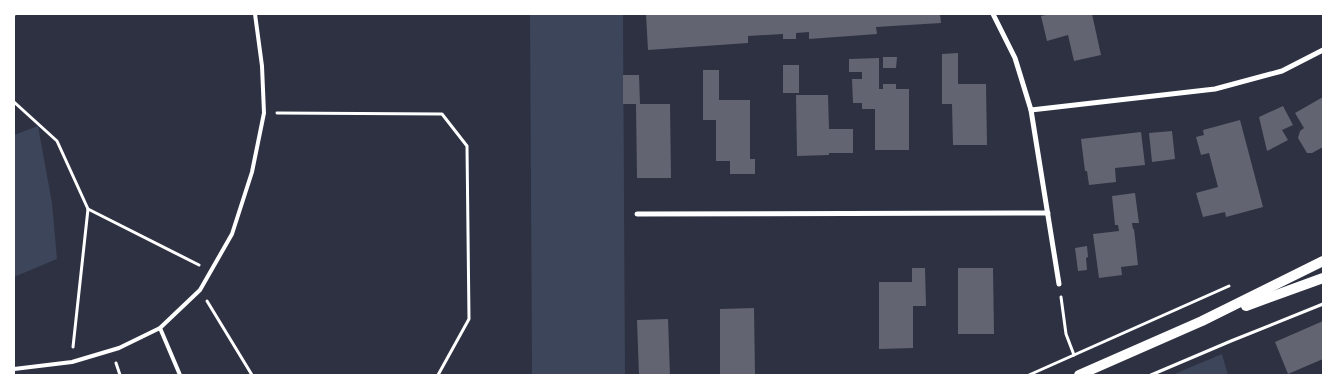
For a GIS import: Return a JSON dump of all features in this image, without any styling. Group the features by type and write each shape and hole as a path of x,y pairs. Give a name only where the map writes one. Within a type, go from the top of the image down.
{"main road":[{"path":"1079,375 1202,321 1323,261"},
{"path":"1202,321 1323,278"}],"street":[{"path":"993,14 1014,58 1031,110 1059,284"},
{"path":"1031,110 1214,88 1282,71 1323,50"},
{"path":"637,214 1048,214"}],"lane":[{"path":"14,369 72,362 119,348 160,328 200,290 232,234 252,172 264,113 262,66 255,14"},
{"path":"160,328 180,375"}],"path":[{"path":"14,102 57,140 88,209 72,362"},
{"path":"264,113 442,114 467,146 469,319 438,375"},
{"path":"88,209 211,271"},
{"path":"1059,284 1066,334 1074,355"},
{"path":"1029,375 1234,284"},
{"path":"200,290 252,375"},
{"path":"1151,375 1323,304"}],"shaded area":[{"path":"530,14 623,14 625,375 532,375"},
{"path":"38,126 52,203 57,259 14,277 14,135"},
{"path":"1222,354 1228,375 1172,375"}],"building":[{"path":"646,14 940,14 941,23 876,27 877,34 809,39 809,32 796,33 796,39 783,39 783,34 748,36 748,43 648,50"},
{"path":"1051,14 1092,14 1101,55 1074,61 1068,35 1047,41 1041,16"},
{"path":"958,53 958,84 986,84 987,145 953,145 952,104 942,104 942,54"},
{"path":"883,57 897,57 896,68 883,68"},
{"path":"879,58 879,89 883,89 883,84 896,84 896,89 909,89 909,150 875,150 875,109 862,109 862,103 853,103 852,79 862,79 862,72 849,72 849,59"},
{"path":"783,65 799,65 799,93 783,93"},
{"path":"703,70 719,70 719,100 750,100 750,159 755,159 755,174 730,174 730,161 716,161 716,120 703,120"},
{"path":"623,75 639,75 640,104 670,104 671,178 637,178 636,104 623,104"},
{"path":"796,95 828,95 829,129 853,129 853,153 797,156"},
{"path":"1323,97 1323,147 1312,153 1307,153 1298,138 1300,131 1304,128 1295,113"},
{"path":"1283,106 1293,125 1282,130 1288,140 1267,151 1259,117"},
{"path":"1240,120 1263,207 1226,217 1225,212 1203,217 1196,193 1218,187 1209,153 1201,155 1196,137 1204,135 1203,130"},
{"path":"1172,131 1175,159 1152,162 1149,133"},
{"path":"1141,132 1145,165 1115,168 1116,182 1089,185 1087,171 1085,171 1081,139"},
{"path":"1135,193 1139,223 1132,223 1138,265 1121,267 1122,275 1099,278 1093,234 1119,231 1118,225 1115,225 1112,196"},
{"path":"1087,246 1087,270 1078,271 1075,248"},
{"path":"912,268 925,268 926,306 913,306 913,348 879,349 879,282 912,282"},
{"path":"958,268 993,268 994,334 958,334"},
{"path":"754,308 755,375 720,375 720,309"},
{"path":"668,319 670,375 639,375 637,320"},
{"path":"1323,321 1323,359 1288,374 1275,342"}]}
